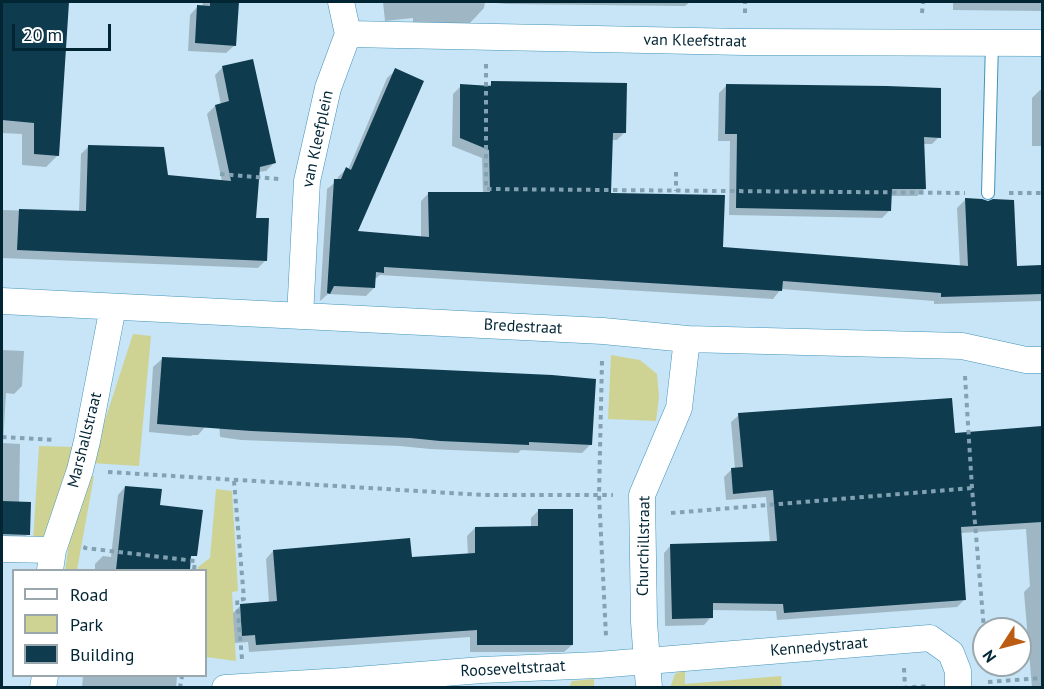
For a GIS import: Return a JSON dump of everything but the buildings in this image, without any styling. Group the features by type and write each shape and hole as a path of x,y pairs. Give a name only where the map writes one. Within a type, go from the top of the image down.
{"street":[{"path":"341,2 348,34"},
{"name":"van Kleefstraat","path":"348,34 744,42 1042,43"},
{"name":"van Kleefplein","path":"300,316 307,181 328,88 348,34"},
{"name":"Bredestraat","path":"2,301 603,331 687,339 931,344 963,346 1026,360 1042,360"},
{"name":"Marshallstraat","path":"52,560 87,441 113,307"},
{"name":"Churchillstraat","path":"649,687 644,622 642,505 679,408 687,339"},
{"path":"2,549 52,560"},
{"name":"Kennedystraat","path":"646,660 930,638 951,653 958,671 958,685"},
{"name":"Rooseveltstraat","path":"234,687 344,684 482,670 598,665 646,660"}],"lane":[{"path":"988,193 992,43"}],"path":[{"path":"486,36 486,189 1042,193"},
{"path":"676,172 676,191"},
{"path":"220,174 307,181"},
{"path":"598,665 606,639 599,495 603,331"},
{"path":"963,346 983,617"},
{"path":"2,437 87,441"},
{"path":"80,470 483,495 599,495 642,505 972,488"},
{"path":"234,481 244,599 237,600 234,687"},
{"path":"88,537 85,548 195,561 194,569"},
{"path":"958,685 1042,678"}],"green space":[{"path":"133,334 151,336 139,466 91,463"},
{"path":"611,355 640,360 657,374 659,397 656,421 608,419"},
{"path":"39,446 75,447 70,467 63,478 52,525 43,543 33,542"},
{"path":"85,475 94,476 77,569 65,569 70,536"},
{"path":"216,489 232,491 238,591 232,592 236,661 207,657 207,569 198,569 198,567 210,558"},
{"path":"685,669 685,684 781,676 782,687 670,688 675,674"},
{"path":"594,679 594,687 569,687 572,681"}]}
